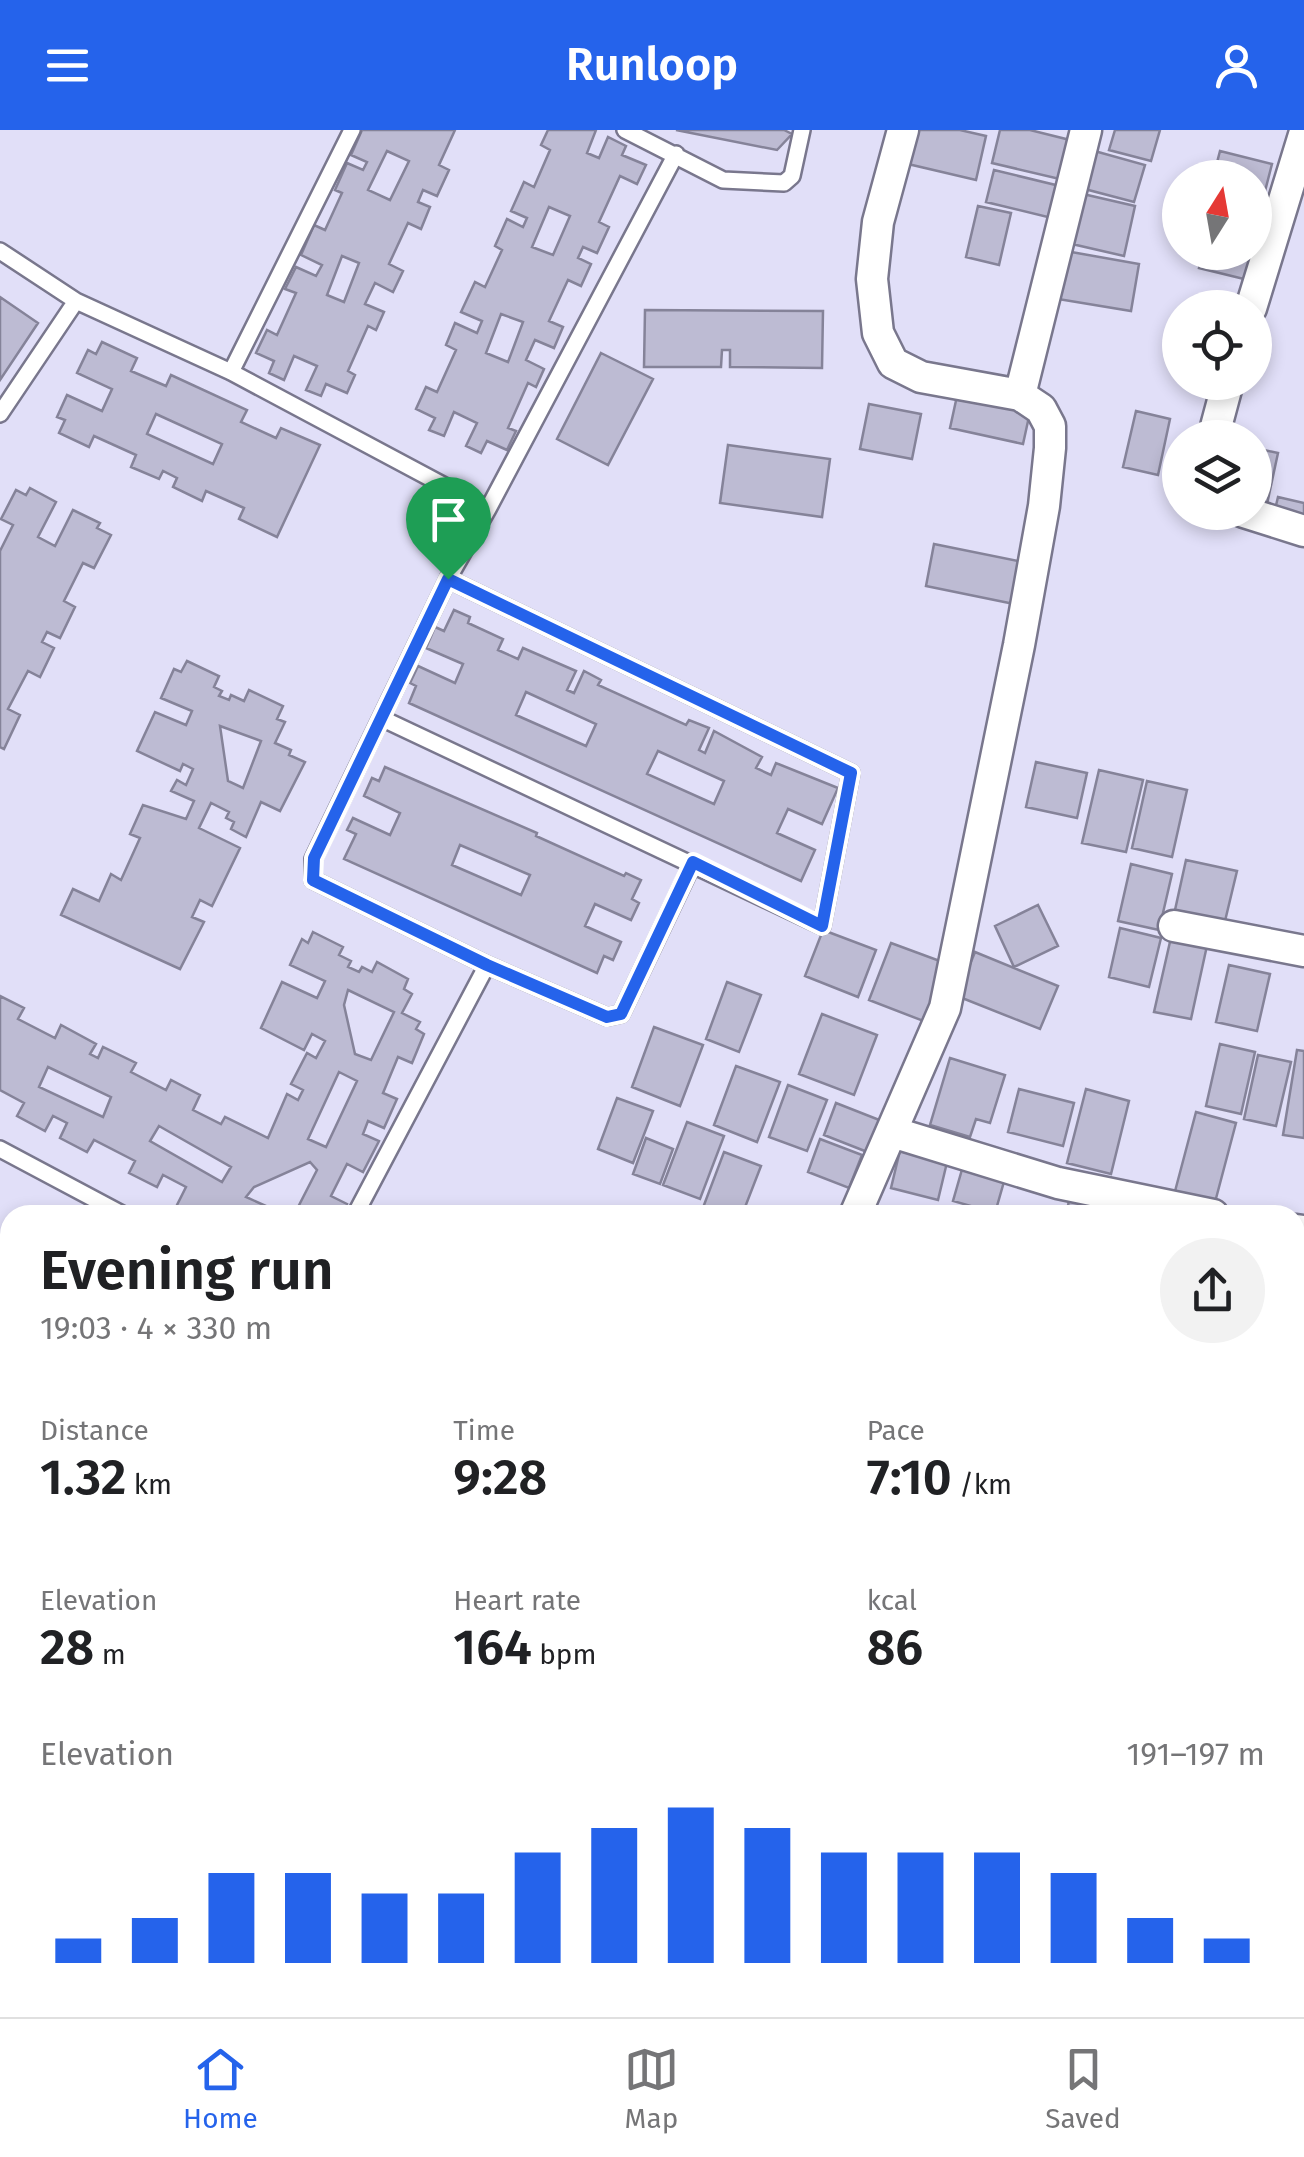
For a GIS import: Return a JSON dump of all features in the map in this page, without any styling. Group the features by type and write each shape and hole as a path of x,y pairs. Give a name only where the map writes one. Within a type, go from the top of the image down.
{"street":[{"path":"860,1205 945,1008 1044,506 1050,426 1042,409 1020,395 921,377 893,362 878,333 872,279 878,222 903,130"},
{"path":"1020,395 1086,130"},
{"path":"1258,290 1295,196 1304,135"},
{"path":"1272,521 1304,531"},
{"path":"1174,926 1304,952"},
{"path":"892,1132 1031,1176 1166,1205"}],"lane":[{"path":"230,372 352,130"},
{"path":"625,130 722,180 784,183 792,176 802,130"},
{"path":"670,130 671,151 488,509 448,579 314,858 313,880 487,965 607,1017 621,1014 693,862"},
{"path":"0,251 76,301 230,372 488,509"},
{"path":"0,414 76,301"},
{"path":"381,718 822,926 851,773 448,579"},
{"path":"360,1205 487,965"},
{"path":"0,1149 105,1205"}],"building":[{"path":"362,130 455,130 439,165 449,170 437,196 423,190 418,202 430,207 421,229 408,223 389,264 403,271 393,292 375,283 365,304 384,312 376,330 368,326 348,371 355,375 347,393 326,384 321,396 306,390 317,366 294,356 284,380 269,373 274,361 256,353 267,330 277,335 296,293 285,289 296,267 316,276 322,265 301,255 314,225 325,230 342,193 335,190 347,163 363,170 367,162 351,155","holes":["387,151 409,161 390,200 368,190","342,256 359,263 344,302 327,295"]},
{"path":"548,130 596,130 587,153 599,158 608,137 626,146 622,155 646,165 637,184 620,176 599,222 609,227 597,253 583,247 578,258 591,264 581,286 568,280 549,321 563,327 554,348 535,340 526,360 544,369 536,387 528,383 508,428 516,431 507,450 487,441 481,453 466,446 477,423 454,412 444,436 429,430 435,418 416,409 426,387 437,392 456,350 446,345 455,323 477,333 482,321 461,312 475,282 485,287 502,250 495,246 507,219 523,227 527,218 511,211 524,182 534,187 550,150 541,145","holes":["549,207 570,216 553,255 532,247","501,314 523,322 508,362 486,353"]},
{"path":"676,130 784,130 792,134 777,150"},
{"path":"916,130 960,130 986,136 976,180 908,164"},
{"path":"1000,130 1030,130 1074,141 1064,180 992,163"},
{"path":"1115,130 1160,130 1151,161 1109,150"},
{"path":"1091,150 1145,165 1134,202 1081,188"},
{"path":"1220,151 1256,160 1218,160"},
{"path":"994,170 1068,188 1060,220 986,202"},
{"path":"1083,194 1135,206 1124,256 1072,244"},
{"path":"978,206 1011,213 999,265 966,257"},
{"path":"1060,250 1139,264 1131,311 1052,298"},
{"path":"1207,270 1250,270 1248,280"},
{"path":"0,297 38,323 0,380"},
{"path":"645,310 823,311 822,368 730,367 730,350 722,350 721,367 644,367"},
{"path":"102,342 137,358 131,371 166,386 171,375 247,410 241,422 276,438 281,428 320,445 277,537 239,519 244,508 206,491 202,501 173,487 177,478 163,471 159,479 131,467 136,455 94,436 89,447 59,433 65,420 57,417 67,395 102,411 112,389 77,373 88,350 96,354","holes":["156,414 222,444 213,464 147,434"]},
{"path":"601,353 653,379 608,465 557,439"},
{"path":"957,396 1030,412 1023,444 950,428"},
{"path":"869,404 921,414 912,459 860,449"},
{"path":"1136,411 1170,419 1162,420 1158,475 1123,467"},
{"path":"728,445 830,459 822,517 720,503"},
{"path":"1272,452 1278,453 1272,481"},
{"path":"30,488 56,502 38,537 55,546 73,510 100,523 97,528 111,535 94,568 83,563 64,601 75,607 60,638 47,632 42,642 54,648 40,677 28,671 8,709 20,715 4,749 0,747 0,551 13,525 1,519 16,490 26,495"},
{"path":"1278,497 1304,503 1304,525 1273,518"},
{"path":"934,544 1023,562 1014,604 926,586"},
{"path":"454,610 470,617 468,623 503,639 498,650 518,659 523,648 576,671 567,690 574,693 584,671 601,680 598,685 686,725 689,720 709,728 699,750 705,753 714,731 762,757 756,768 771,775 776,763 838,788 822,824 788,809 777,833 815,850 801,881 409,703 416,686 410,683 418,666 455,683 463,664 426,648 435,627 444,631","holes":["526,692 596,724 586,746 516,715","658,751 724,781 714,804 647,774"]},
{"path":"187,661 219,676 214,687 222,691 219,696 229,700 231,695 244,701 249,690 283,706 277,719 285,722 275,743 305,762 280,811 261,802 246,837 231,829 234,822 226,818 229,812 211,803 199,828 240,848 212,906 200,900 192,917 204,922 180,969 61,915 73,889 99,901 111,874 121,880 140,838 130,834 143,805 186,819 194,801 171,791 177,780 186,785 193,769 183,764 180,771 137,751 155,712 186,725 192,711 161,698 174,669 181,672","holes":["220,726 261,741 243,788 228,781"]},
{"path":"1036,762 1087,773 1077,818 1026,807"},
{"path":"385,767 537,833 536,836 624,876 626,873 641,880 632,899 639,903 631,920 595,904 585,926 621,942 613,960 604,956 597,973 344,859 356,834 347,830 353,818 390,835 400,813 364,796 372,778 379,781","holes":["460,845 530,875 521,895 452,865"]},
{"path":"1099,770 1143,780 1126,852 1082,843"},
{"path":"1147,781 1187,790 1172,857 1132,848"},
{"path":"1186,860 1237,871 1225,921 1175,910"},
{"path":"1131,864 1172,874 1159,930 1118,921"},
{"path":"1038,905 1058,946 1014,967 995,926"},
{"path":"1120,928 1161,938 1149,987 1109,977"},
{"path":"823,930 876,950 858,997 805,976"},
{"path":"313,932 343,947 339,955 351,961 348,967 359,972 362,967 372,972 377,962 408,979 404,989 412,994 402,1013 420,1022 416,1029 424,1034 412,1063 398,1057 383,1093 397,1099 384,1128 368,1121 363,1134 379,1141 363,1172 347,1164 331,1196 347,1205 299,1205 317,1170 310,1162 254,1187 246,1197 264,1205 177,1205 186,1187 163,1175 157,1187 129,1173 135,1161 94,1140 87,1152 60,1138 67,1123 53,1116 45,1131 17,1116 24,1103 0,1090 0,996 24,1008 18,1019 55,1038 61,1025 96,1044 90,1054 98,1058 103,1047 136,1063 131,1072 166,1090 171,1080 200,1095 193,1110 221,1124 225,1117 268,1138 287,1094 298,1100 303,1090 291,1084 307,1053 316,1058 325,1041 312,1034 304,1050 261,1028 282,982 317,998 325,981 290,965 302,939 308,943","holes":["348,990 394,1012 371,1060 355,1054 344,1005","48,1067 111,1097 103,1117 39,1087","339,1072 357,1081 326,1147 308,1139","159,1126 231,1167 222,1182 150,1141"]},
{"path":"1172,933 1208,941 1191,1019 1154,1012"},
{"path":"891,943 948,964 926,1022 869,1000"},
{"path":"975,952 1058,986 1040,1029 957,996"},
{"path":"1229,965 1270,974 1257,1031 1216,1022"},
{"path":"727,982 761,995 739,1052 706,1039"},
{"path":"822,1014 877,1035 854,1095 799,1074"},
{"path":"654,1027 703,1045 680,1106 632,1087"},
{"path":"1220,1044 1255,1052 1241,1114 1206,1106"},
{"path":"1297,1050 1304,1051 1304,1138 1283,1135"},
{"path":"1258,1055 1291,1062 1276,1126 1244,1119"},
{"path":"950,1058 1005,1075 990,1123 976,1119 970,1137 930,1125"},
{"path":"736,1066 780,1082 757,1142 714,1125"},
{"path":"788,1085 827,1100 807,1151 769,1137"},
{"path":"1019,1089 1074,1103 1063,1146 1008,1132"},
{"path":"1086,1089 1129,1101 1111,1174 1067,1163"},
{"path":"617,1098 653,1111 633,1163 598,1149"},
{"path":"836,1103 887,1123 875,1155 824,1135"},
{"path":"1196,1112 1236,1123 1214,1205 1174,1195"},
{"path":"687,1122 724,1136 700,1199 663,1185"},
{"path":"646,1138 673,1149 660,1184 633,1174"},
{"path":"820,1139 862,1155 849,1188 808,1172"},
{"path":"902,1142 949,1154 938,1200 891,1188"},
{"path":"724,1152 761,1166 746,1205 704,1205"},
{"path":"963,1166 1005,1178 997,1205 953,1201"},
{"path":"1070,1196 1106,1205 1068,1205"}],"route":[{"path":"448,579 851,773 822,926 693,862 621,1014 607,1017 487,965 313,880 314,858 448,579"}]}
